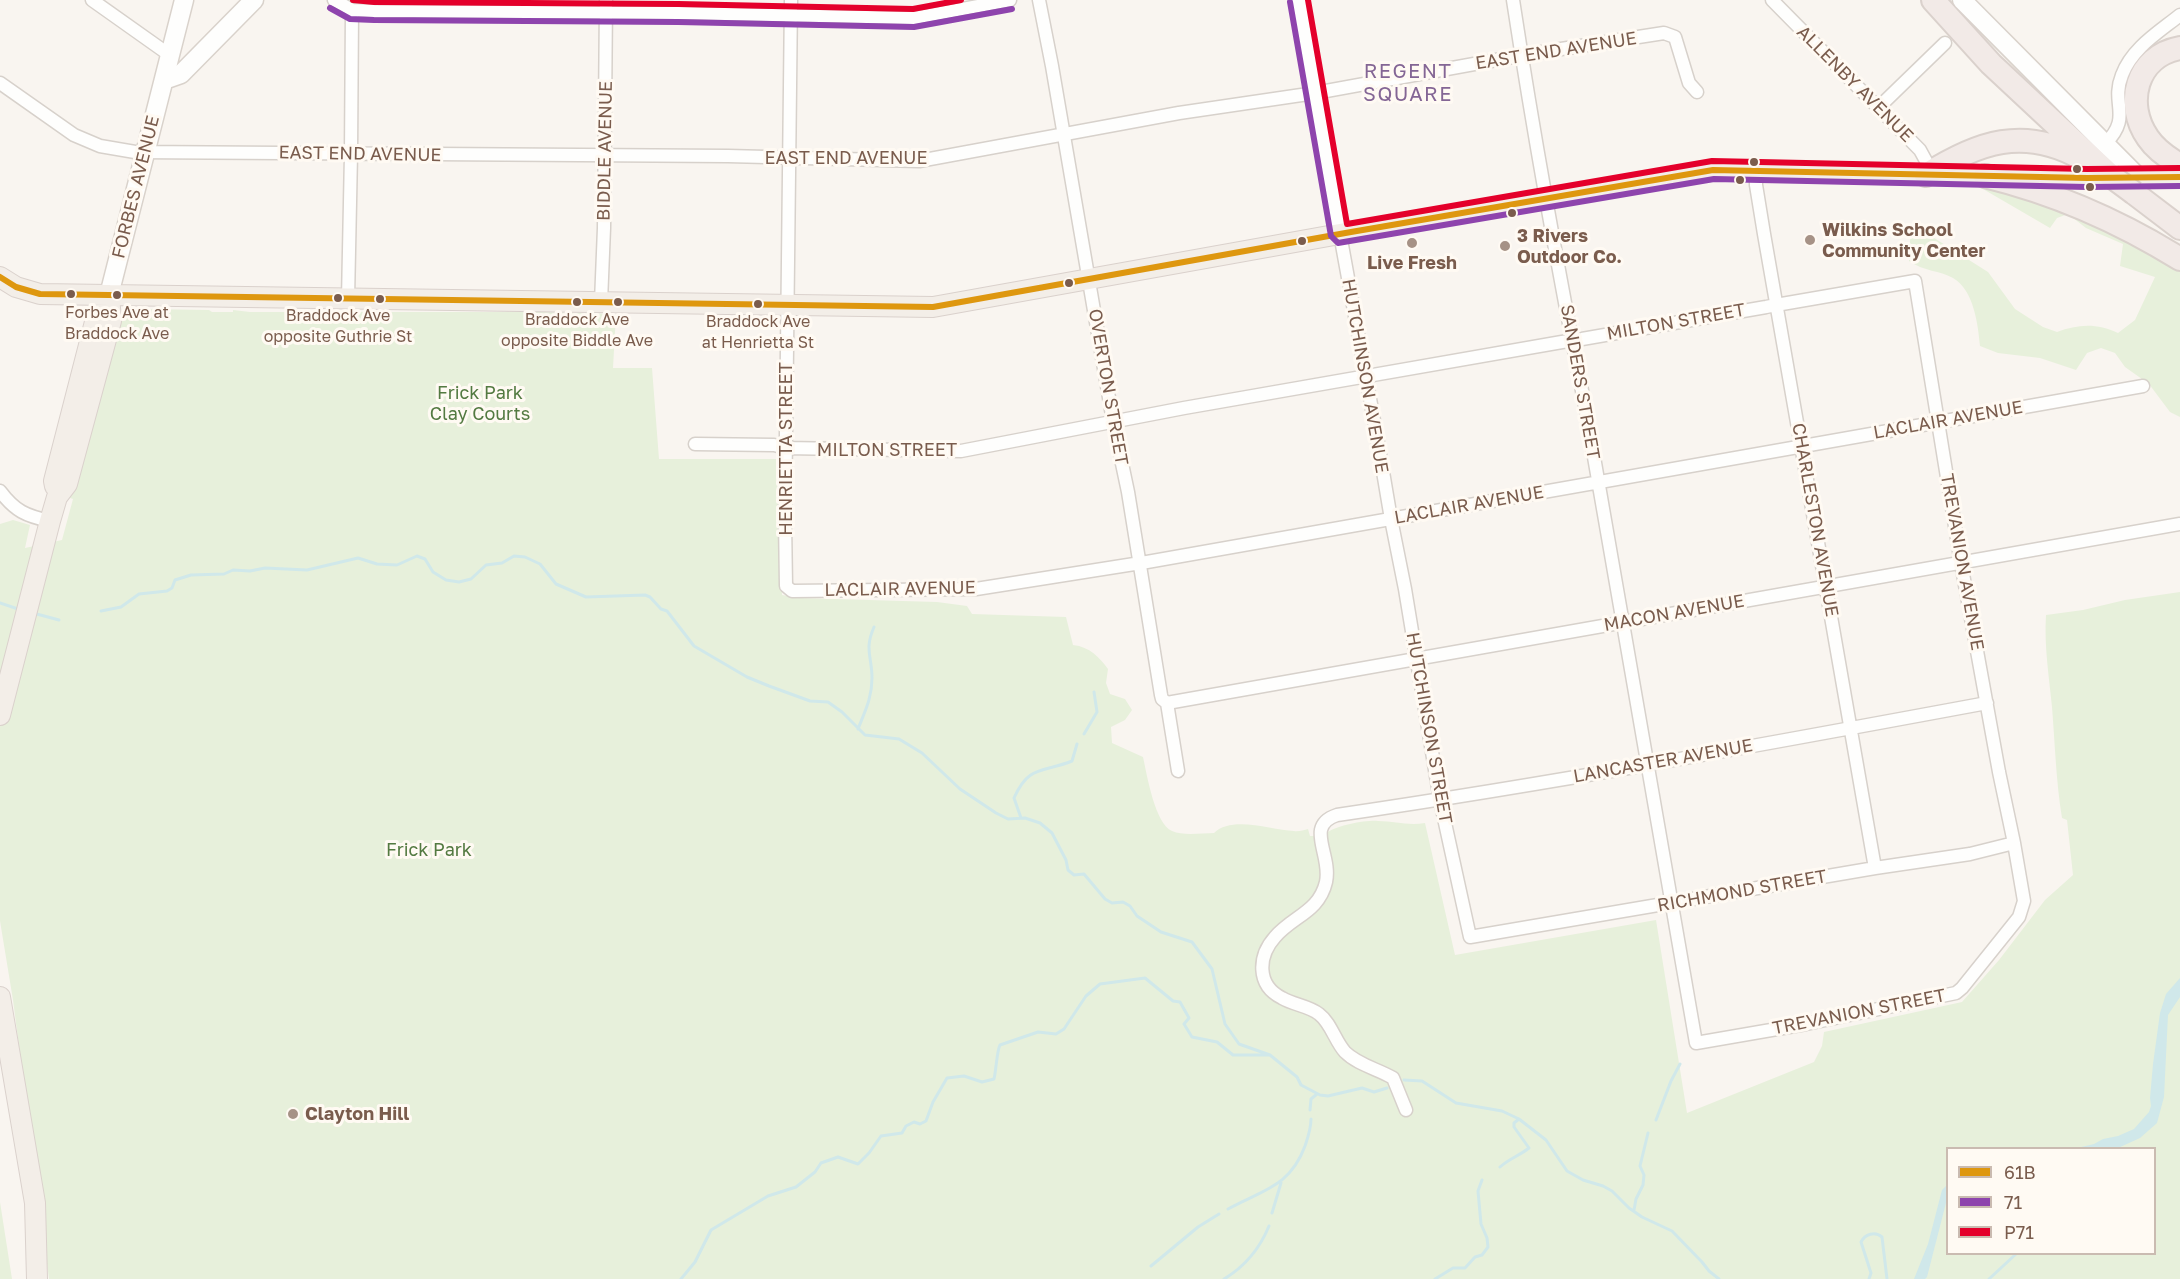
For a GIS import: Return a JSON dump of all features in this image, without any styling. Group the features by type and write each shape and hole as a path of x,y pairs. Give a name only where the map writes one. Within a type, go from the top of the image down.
{"highway":[{"path":"1933,0 1997,71 2100,161 2136,186 2180,228"},
{"path":"2180,48 2164,53 2146,67 2138,80 2135,95 2139,118 2148,138 2159,150 2180,165"},
{"path":"1926,175 1950,160 1996,143 2016,140 2043,142 2100,161"},
{"path":"1985,176 2029,188 2083,208 2180,259"}],"main road":[{"path":"0,277 16,287 40,294 933,307 1713,170 1985,176 2136,186 2180,177"},
{"path":"62,294 89,308 96,318"},
{"name":"FORBES AVENUE","path":"57,497 54,481 96,318 109,295"},
{"name":"FORBES AVENUE","path":"0,715 48,526 57,497 67,484 111,321 109,295"},
{"path":"0,997 35,1203 37,1279"}],"street":[{"path":"93,0 171,56"},
{"name":"FORBES AVENUE","path":"109,295 184,0"},
{"path":"164,80 181,74 254,0"},
{"path":"334,0 352,10 376,6 606,14 914,18 1010,0"},
{"name":"BIDDLE AVENUE","path":"601,302 606,0"},
{"name":"HENRIETTA STREET","path":"791,0 786,304 786,586 792,591"},
{"name":"OVERTON STREET","path":"1039,0 1113,421 1128,492 1161,701 1178,771"},
{"path":"1299,0 1340,234"},
{"name":"SANDERS STREET","path":"1513,0 1696,1043"},
{"name":"ALLENBY AVENUE","path":"1772,0 1925,155 1926,175"},
{"path":"1962,0 2100,161 2136,186"},
{"path":"348,299 352,10"},
{"path":"2100,161 2119,124 2119,85 2127,64 2137,51 2180,15"},
{"name":"EAST END AVENUE","path":"0,83 74,135 100,146 135,152 919,161 1179,113 1315,93 1664,33 1675,37 1689,83 1696,92"},
{"path":"1879,107 1945,43"},
{"name":"CHARLESTON AVENUE","path":"1756,172 1776,305 1875,868"},
{"name":"HUTCHINSON AVENUE","path":"1340,234 1391,519"},
{"name":"MILTON STREET","path":"695,444 961,451 1184,408 1915,281"},
{"name":"TREVANION AVENUE","path":"1915,281 1961,563 2014,843"},
{"name":"LACLAIR AVENUE","path":"792,591 962,591 1138,563 2143,386"},
{"path":"0,491 7,500 28,517 48,526"},
{"name":"HUTCHINSON STREET","path":"1391,519 1440,800 1470,938"},
{"name":"MACON AVENUE","path":"1161,701 1416,659 2180,524"},
{"name":"LANCASTER AVENUE","path":"1406,1110 1393,1078 1362,1064 1346,1053 1322,1016 1280,997 1270,989 1263,978 1261,966 1265,950 1275,936 1313,907 1324,890 1328,873 1320,836 1321,825 1326,819 1337,815 1646,765 1987,703"},
{"name":"RICHMOND STREET","path":"1470,938 1875,868 1970,854 2014,843"},
{"name":"TREVANION STREET","path":"1696,1043 1816,1022 1956,993 2023,909 2024,901 2014,843"}],"green space":[{"path":"1983,189 2023,194 2134,242 2180,270 2180,417 2170,412 2149,384 2125,367 2115,353 2101,348 2087,353 2076,370 2040,358 1998,353 1980,346 1974,309 1966,291 1948,275 1909,261 1913,228 1931,236 1988,272 2015,309 2043,327 2057,332 2072,327 2088,326 2118,333 2135,320 2155,277 2120,266 2123,244 2086,228 2068,214 2057,218 2050,228"},
{"name":"Frick Park","path":"142,309 209,310 212,312 233,312 233,310 250,312 524,312 441,309 616,314 613,368 652,368 659,459 778,459 782,595 801,598 937,602 967,606 972,614 1066,617 1073,645 1089,650 1101,660 1108,669 1106,683 1110,694 1125,699 1132,710 1125,720 1111,727 1112,743 1143,757 1156,809 1166,827 1172,831 1187,834 1214,833 1231,825 1241,824 1296,831 1308,829 1312,836 1328,835 1328,832 1339,827 1367,821 1425,823 1455,955 1656,920 1687,1113 1814,1062 1822,1046 1824,1032 1962,1002 1999,960 2045,900 2073,875 2067,820 2062,818 2058,790 2046,650 2046,615 2180,592 2180,1279 49,1279 13,1000 0,921 0,524 13,520 30,525 25,548 62,540 73,499 70,498 122,312"},
{"path":"0,1202 12,1279 0,1279"}],"water":[{"path":"2180,978 2180,997 2168,1015 2164,1097 2157,1123 2140,1138 2120,1147 2081,1147 2134,1129 2149,1112 2160,1013 2166,994"},
{"path":"1946,1186 1946,1203 1927,1277 1914,1279 1928,1244 1942,1190"}],"waterway":[{"path":"101,611 121,607 139,594 167,591 172,588 175,580 191,575 224,574 233,570 250,571 265,568 307,570 358,558 377,564 397,565 417,556 425,559 433,572 446,580 459,582 471,579 486,565 502,563 514,556 525,557 540,564 556,584 586,597 645,595 661,609 667,611 694,646 747,677 810,701 828,702 842,712 865,735 899,739 922,753 960,789 996,813 1008,819 1025,818 1040,823 1052,833 1066,860 1068,870 1074,875 1084,874 1105,899 1112,903 1123,902 1130,906 1137,916 1161,932 1192,942 1212,969 1225,1024 1239,1044 1270,1055 1297,1077 1301,1085 1320,1095 1328,1096 1362,1088 1374,1092 1387,1088"},
{"path":"0,603 21,610"},
{"path":"33,613 59,620"},
{"path":"858,729 871,692 869,642 874,627"},
{"path":"1084,734 1097,712 1094,692"},
{"path":"1021,818 1014,798 1025,780 1038,771 1072,761 1077,744"},
{"path":"681,1279 695,1262 711,1230 768,1196 796,1187 815,1172 821,1163 838,1157 858,1164 881,1136 902,1133 906,1126 914,1122 920,1124 926,1121 933,1102 947,1078 964,1076 982,1082 994,1079 1000,1045 1038,1032 1056,1034 1064,1029 1086,996 1100,984 1145,978 1173,1001 1180,1002 1189,1018 1184,1024 1192,1037 1217,1042 1233,1055 1268,1055"},
{"path":"1656,1120 1680,1064"},
{"path":"1404,1080 1422,1081 1456,1103 1502,1111 1519,1119 1546,1140 1567,1171 1612,1191 1642,1217 1672,1231 1719,1279"},
{"path":"1310,1110 1311,1099 1317,1094"},
{"path":"1228,1209 1263,1192 1283,1179 1299,1160 1310,1130 1311,1119"},
{"path":"1500,1167 1529,1148 1514,1127 1514,1123 1519,1119"},
{"path":"1634,1210 1636,1199 1643,1185 1644,1175 1640,1166 1648,1133"},
{"path":"1435,1279 1453,1268 1465,1268 1475,1257 1482,1255 1488,1247 1481,1224 1478,1191 1482,1180"},
{"path":"1272,1213 1281,1183"},
{"path":"1151,1266 1198,1227 1219,1214"},
{"path":"1224,1279 1251,1256 1269,1226"},
{"path":"1869,1279 1871,1273 1861,1242 1870,1234 1882,1237 1887,1279"},
{"path":"1989,1279 2015,1255"}],"transit line":[{"name":"P71","path":"353,0 913,9 961,0"},
{"name":"P71","path":"1308,0 1347,224 1712,161 2087,169 2180,168"},
{"name":"71","path":"1290,2 1331,236 1338,243 1714,179 2087,187 2180,186"},
{"name":"71","path":"330,8 350,19 374,20 678,22 914,27 1012,9"},
{"name":"61B","path":"0,277 16,287 40,294 933,307 1713,170 2087,178 2180,177"}],"place":[{"name":"Wilkins School Community Center","path":"1810,240"},
{"name":"Live Fresh","path":"1412,243"},
{"name":"3 Rivers Outdoor Co.","path":"1505,246"},
{"name":"Forbes Ave at Braddock Ave","path":"117,295"},
{"name":"Braddock Ave opposite Guthrie St","path":"338,298"},
{"name":"Braddock Ave opposite Biddle Ave","path":"577,302"},
{"name":"Braddock Ave at Henrietta St","path":"758,304"},
{"name":"Clayton Hill","path":"293,1114"}],"district":[{"name":"REGENT SQUARE","path":"1408,84"}],"park label":[{"name":"Frick Park Clay Courts","path":"480,403"}]}
